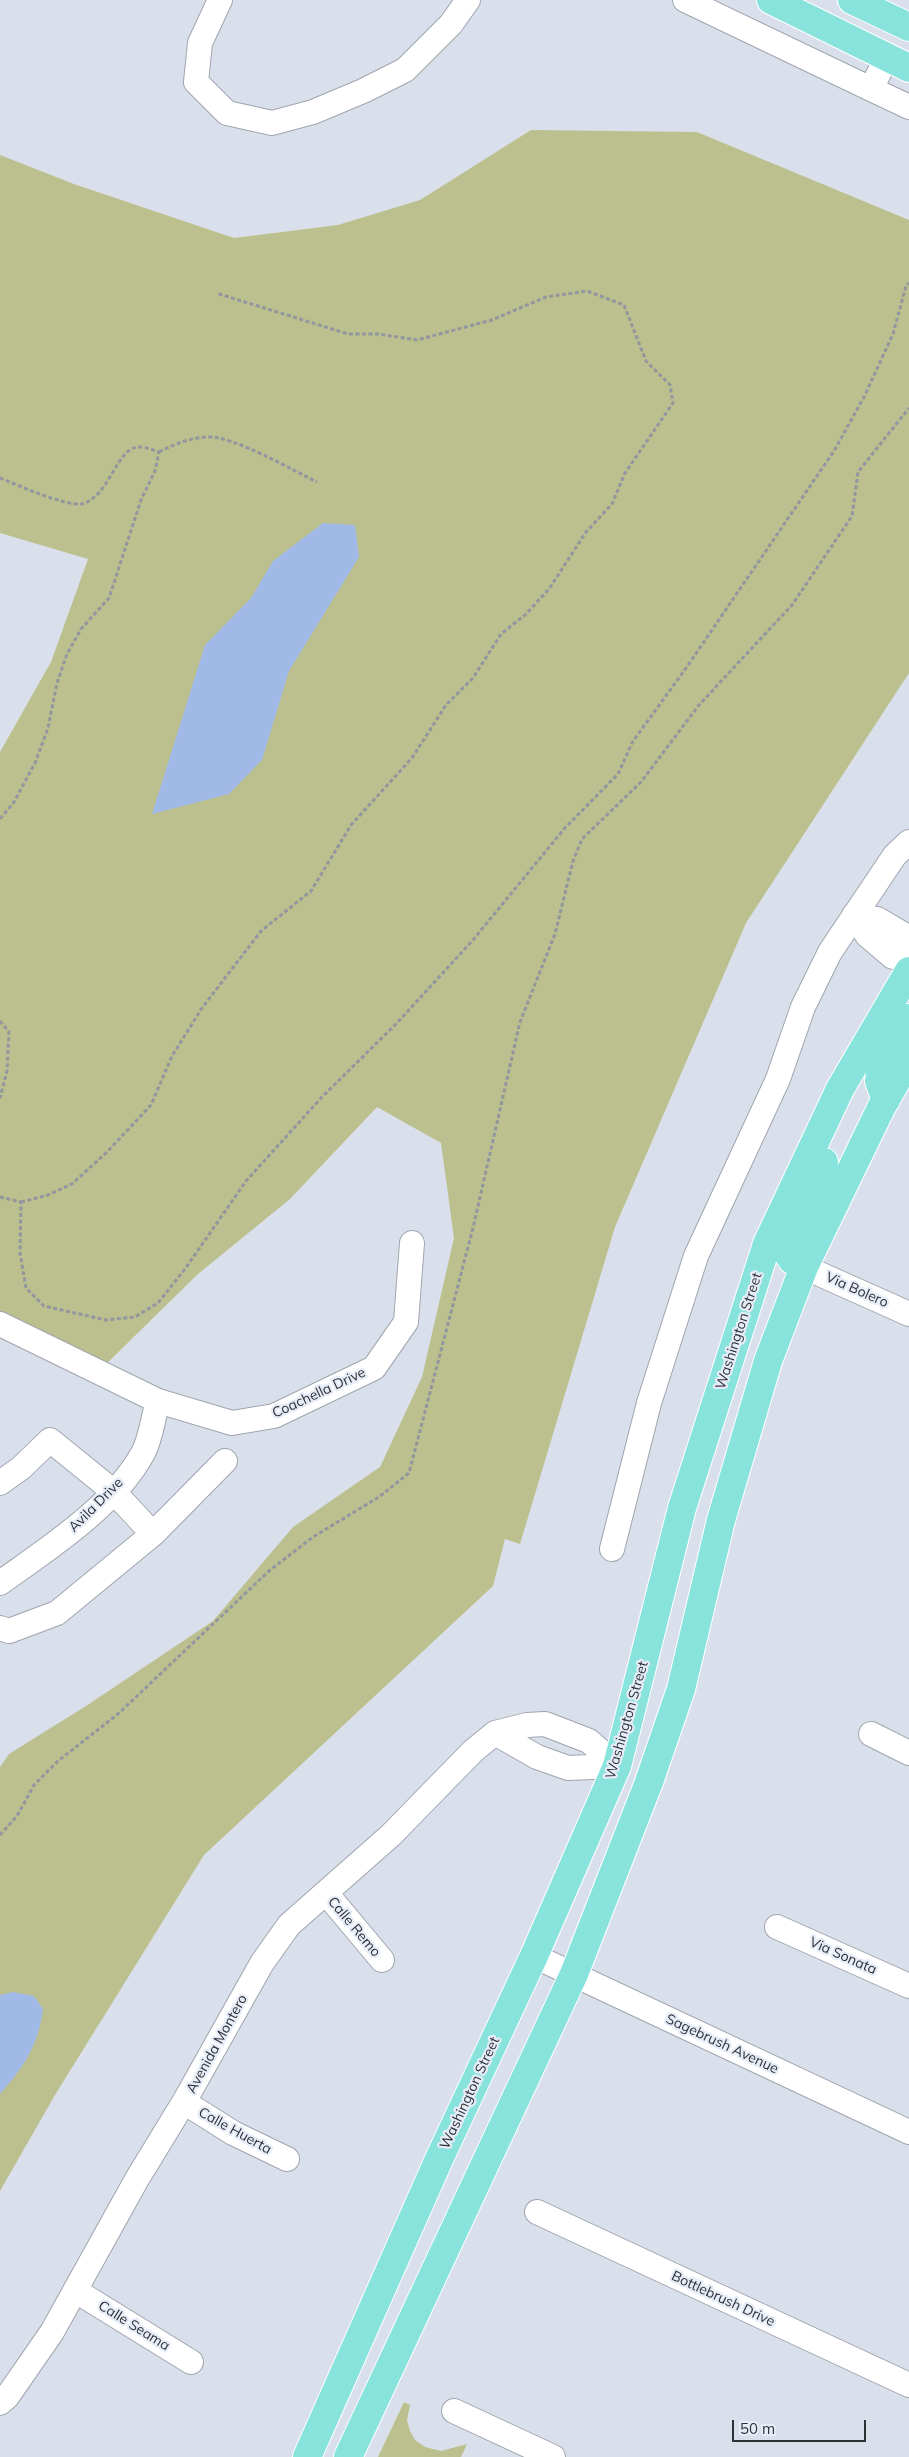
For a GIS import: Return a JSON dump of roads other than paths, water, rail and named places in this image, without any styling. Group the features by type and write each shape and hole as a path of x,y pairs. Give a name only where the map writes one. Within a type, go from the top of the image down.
{"main road":[{"path":"852,0 909,27"},
{"path":"777,1 898,63"},
{"name":"Washington Street","path":"307,2457 440,2157 534,1956 617,1766 685,1498 767,1244 840,1089 909,971"},
{"path":"886,1100 879,1081 881,1066 909,1018"},
{"path":"348,2457 574,1974 648,1782 681,1690 721,1520 768,1361 804,1267 886,1100 909,1059"},
{"path":"804,1267 792,1260 788,1254 828,1153 821,1128"}],"street":[{"path":"220,0 200,43 196,82 228,113 272,123 313,112 364,91 404,70 452,24 468,0"},
{"path":"684,0 909,107"},
{"path":"871,89 898,63"},
{"path":"612,1549 649,1403 696,1256 778,1079 803,1007 830,952 895,855 909,842"},
{"path":"854,915 877,919 908,937 909,940"},
{"path":"854,915 867,934 893,956 909,957"},
{"name":"Coachella Drive","path":"0,1324 158,1401 232,1423 274,1416 374,1368 406,1322 412,1242"},
{"name":"Via Bolero","path":"804,1267 836,1279 909,1314"},
{"name":"Avila Drive","path":"0,1583 65,1536 114,1492 144,1452 158,1401"},
{"path":"0,1483 21,1468 50,1440 114,1492 153,1534"},
{"path":"0,1628 9,1631 57,1613 153,1534 225,1461"},
{"name":"Avenida Montero","path":"0,2403 7,2397 52,2332 137,2179 184,2102 262,1963 289,1925 391,1834 472,1751 495,1733 527,1725 545,1724 589,1741 617,1766"},
{"path":"553,1762 562,1731"},
{"path":"495,1733 537,1758 568,1768 617,1766"},
{"path":"871,1734 909,1753"},
{"name":"Calle Remo","path":"326,1893 382,1960"},
{"name":"Via Sonata","path":"777,1926 909,1986"},
{"name":"Sagebrush Avenue","path":"534,1956 909,2132"},
{"name":"Calle Huerta","path":"184,2102 233,2133 286,2159"},
{"name":"Bottlebrush Drive","path":"537,2212 909,2386"},
{"name":"Calle Seama","path":"76,2291 191,2362"},
{"path":"454,2411 553,2457"}],"water":[{"path":"323,523 355,525 359,557 289,671 262,760 229,794 152,814 205,645 251,598 273,561"},
{"path":"13,1992 34,1996 43,2009 38,2034 29,2055 16,2075 0,2094 0,1995"}]}
